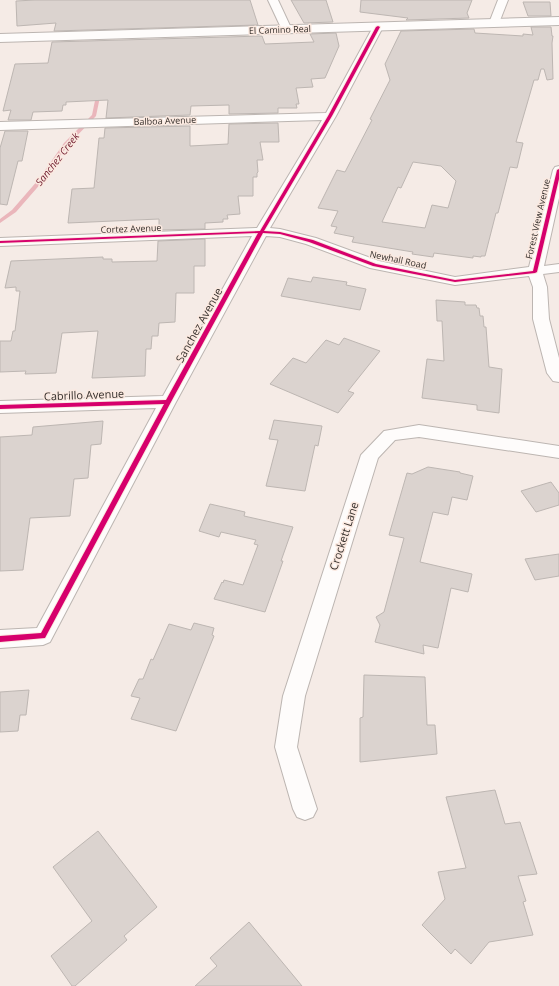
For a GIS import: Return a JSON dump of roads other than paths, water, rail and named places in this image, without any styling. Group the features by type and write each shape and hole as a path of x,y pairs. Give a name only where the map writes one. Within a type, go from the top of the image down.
{"main road":[{"name":"El Camino Real","path":"0,38 559,21"}],"street":[{"path":"272,0 287,30"},
{"path":"494,23 503,0"},
{"name":"Sanchez Avenue","path":"0,638 43,636 168,402 262,232 330,116 378,27"},
{"name":"Balboa Avenue","path":"0,126 330,116"},
{"name":"Forest View Avenue","path":"559,170 535,272 540,287 540,319 555,373 559,377"},
{"name":"Cortez Avenue","path":"0,242 262,232"},
{"name":"Newhall Road","path":"262,232 280,233 311,241 375,266 455,281 559,268"},
{"name":"Cabrillo Avenue","path":"0,407 168,402"},
{"name":"Crockett Lane","path":"305,809 286,748 294,696 370,455 390,435 419,431 559,452"}],"waterway":[{"name":"Sanchez Creek","path":"0,221 14,211 41,180 66,144 94,115 99,92"}]}
